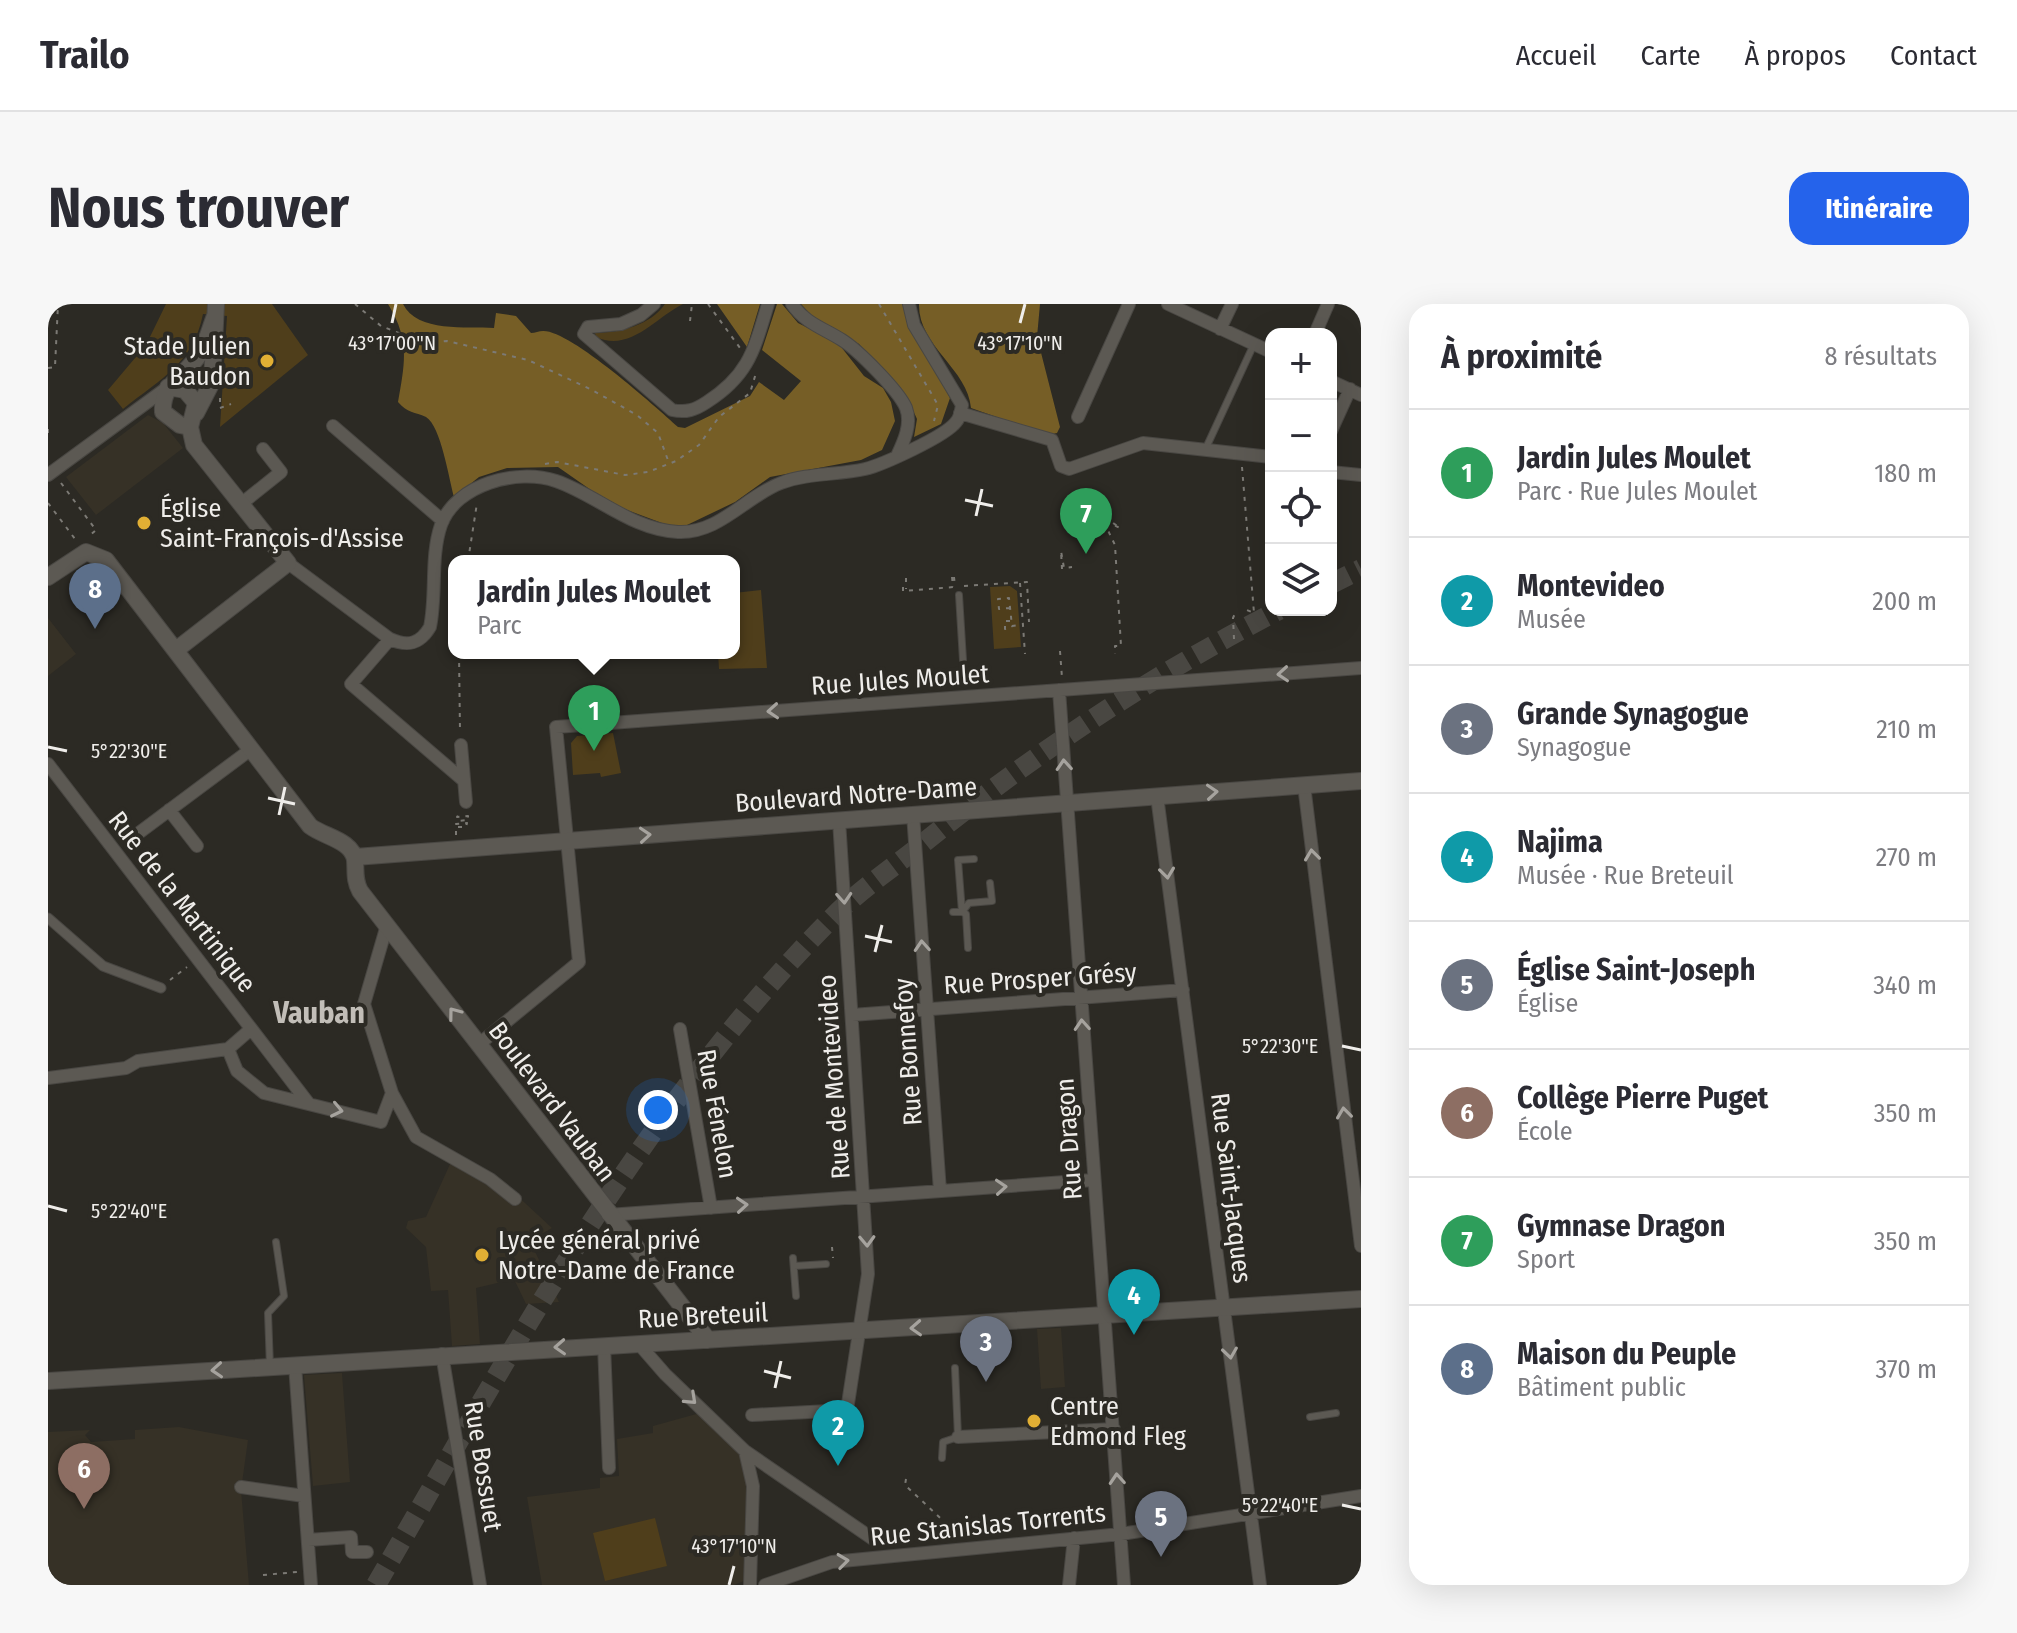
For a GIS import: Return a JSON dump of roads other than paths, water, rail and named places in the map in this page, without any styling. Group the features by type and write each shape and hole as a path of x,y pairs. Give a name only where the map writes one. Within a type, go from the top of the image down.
{"street":[{"path":"654,304 641,315 621,324 585,329 586,339 622,363 672,410 682,412 697,408 738,379 750,358 768,304"},
{"path":"792,304 810,323 852,347 897,395 906,409 908,421 897,456"},
{"path":"168,387 190,395 196,403 194,445 288,563 390,639 416,643 430,627 438,537 443,521 460,496 480,486 532,478 554,480 604,508 658,528 685,532 730,516 785,481 866,469 951,428 960,413 961,398 914,325 909,304"},
{"path":"1078,417 1129,304"},
{"path":"1168,304 1265,349"},
{"path":"1220,329 1232,304"},
{"path":"1318,328 1328,304"},
{"path":"48,475 168,387 200,355 215,310"},
{"path":"140,408 163,412 180,425 193,421 212,382 215,310"},
{"path":"163,412 168,387"},
{"path":"1337,421 1355,392"},
{"path":"960,413 1052,440 1061,466 1069,469 1143,443 1265,456"},
{"path":"333,426 443,521"},
{"path":"241,504 281,472 263,449"},
{"path":"1337,473 1361,475"},
{"path":"48,577 79,554 94,553 106,560 310,826 341,841 355,857"},
{"path":"176,650 288,563"},
{"path":"390,639 351,684 463,780"},
{"name":"Rue Jules Moulet","path":"568,841 556,727 1040,686 1059,690 1361,668"},
{"name":"Rue Dragon","path":"1059,690 1124,1585"},
{"path":"461,745 466,802"},
{"path":"132,838 250,750"},
{"name":"Rue de la Martinique","path":"48,764 309,1104"},
{"name":"Boulevard Notre-Dame","path":"355,857 1361,781"},
{"path":"1304,785 1361,1246"},
{"name":"Rue Saint-Jacques","path":"1157,796 1260,1585"},
{"path":"169,810 197,846"},
{"name":"Rue Bonnefoy","path":"913,814 925,915 927,1009 940,1191"},
{"name":"Rue de Montevideo","path":"752,1415 847,1410 855,1383 868,1274 839,820"},
{"path":"478,1045 579,962 568,841"},
{"name":"Boulevard Vauban","path":"355,857 355,881 360,891 608,1215 708,1340"},
{"path":"48,918 103,966 161,988"},
{"path":"387,925 364,1004 392,1093 416,1137 490,1179 515,1199"},
{"name":"Rue Prosper Grésy","path":"852,1015 1183,990"},
{"path":"48,1078 126,1068 138,1061 228,1049 251,1029"},
{"name":"Rue Fénelon","path":"680,1029 711,1208"},
{"path":"228,1049 237,1071 264,1093 351,1113 375,1122 385,1118 392,1093"},
{"path":"608,1215 1093,1180"},
{"name":"Rue Breteuil","path":"48,1381 442,1354 708,1340 798,1330 860,1331 1361,1299"},
{"path":"638,1343 665,1374 745,1451 878,1540"},
{"path":"604,1345 609,1468"},
{"name":"Rue Bossuet","path":"442,1354 480,1585"},
{"path":"295,1365 311,1585"},
{"path":"958,1437 1114,1429"},
{"path":"745,1451 753,1486 750,1585"},
{"path":"241,1487 304,1496"},
{"name":"Rue Stanislas Torrents","path":"765,1585 832,1562 1121,1534 1361,1496"},
{"path":"308,1540 351,1537 352,1552 367,1552"},
{"path":"1069,1585 1074,1538"}],"lane":[{"path":"1205,450 1254,344"},
{"path":"959,595 963,660"},
{"path":"962,912 958,860 974,859"},
{"path":"962,912 969,903 992,901 990,883"},
{"path":"953,912 966,914 968,948"},
{"path":"270,1367 268,1313 284,1296 276,1242"},
{"path":"793,1258 796,1296"},
{"path":"794,1266 826,1264"},
{"path":"942,1458 943,1442 958,1437 955,1368"},
{"path":"1310,1417 1336,1413"}],"tunnel":[{"path":"1337,581 1361,569"},
{"path":"376,1585 477,1409 583,1236 639,1152 763,992 852,899 1002,782 1137,690 1267,616"}],"place":[{"name":"Stade Julien Baudon","path":"267,361"},
{"name":"Église Saint-François-d'Assise","path":"144,523"},
{"name":"Gymnase Dragon","path":"1086,554"},
{"name":"Maison du Peuple","path":"95,629"},
{"name":"Jardin Jules Moulet","path":"594,751"},
{"name":"Lycée général privé Notre-Dame de France","path":"482,1255"},
{"name":"Najima","path":"1134,1335"},
{"name":"Grande Synagogue","path":"986,1382"},
{"name":"Centre Edmond Fleg","path":"1034,1421"},
{"name":"Montevideo","path":"838,1466"},
{"name":"Collège Pierre Puget","path":"84,1509"},
{"name":"Église Saint-Joseph","path":"1161,1557"}],"district":[{"name":"Vauban","path":"319,1013"}]}
